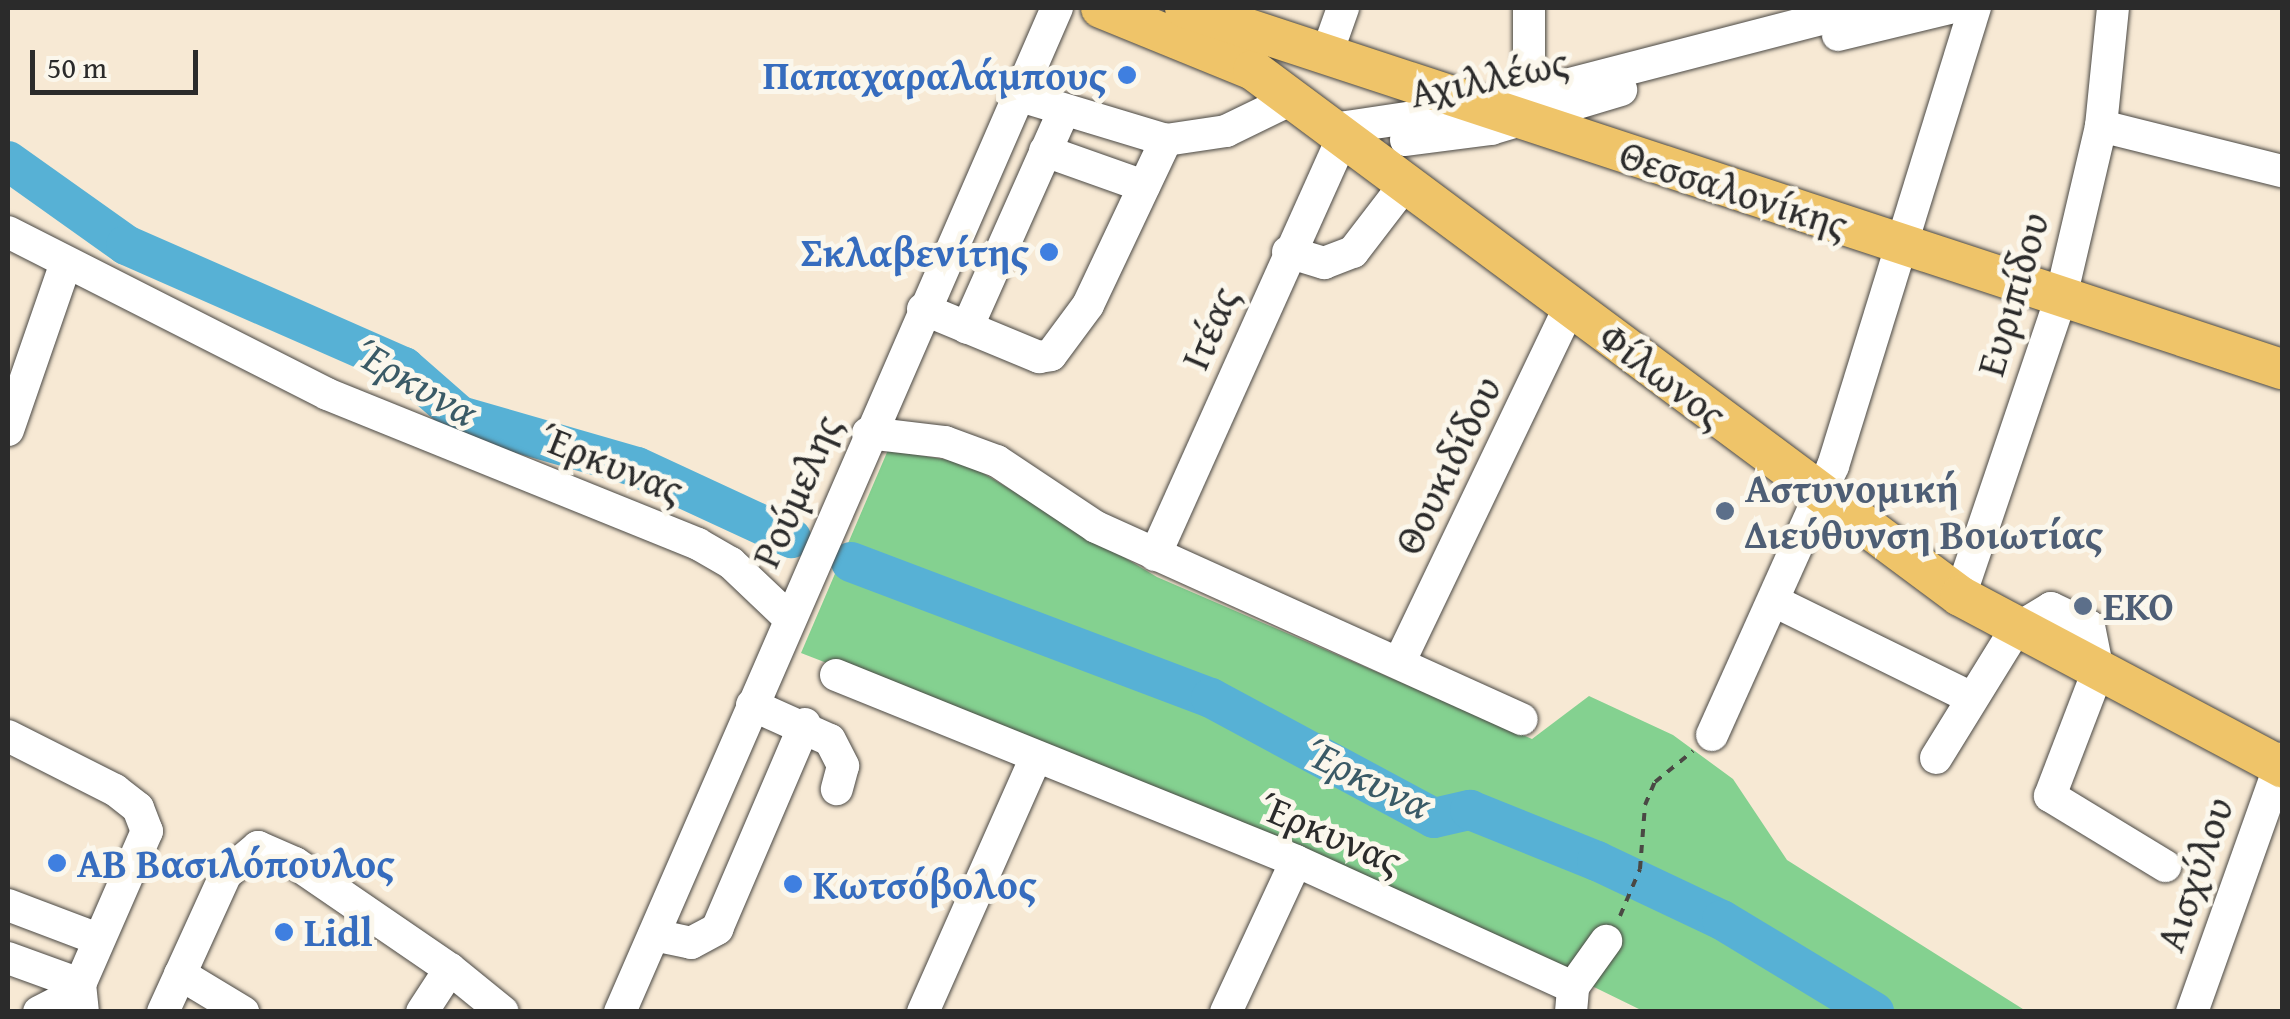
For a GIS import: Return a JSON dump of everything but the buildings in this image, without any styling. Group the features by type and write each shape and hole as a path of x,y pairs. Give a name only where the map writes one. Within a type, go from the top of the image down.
{"main road":[{"name":"Φίλωνος","path":"1101,8 1232,58 1960,596 2015,630 2282,764"},
{"name":"Θεσσαλονίκης","path":"1185,8 1481,106 1527,107 1906,246 2282,369"}],"street":[{"name":"Ρούμελης","path":"620,1012 788,617 1056,8"},
{"path":"1326,56 1342,8"},
{"path":"1527,107 1529,8"},
{"name":"Αχιλλέως","path":"1339,134 1436,138 1527,107 1864,8"},
{"name":"Αχιλλέως","path":"1527,107 1638,85 1950,8"},
{"path":"1712,736 1822,494 1906,246 1976,8"},
{"name":"Ευριπίδου","path":"1960,596 2062,297 2101,126 2113,8"},
{"path":"1017,96 1166,140 1226,130 1292,100"},
{"name":"Αχιλλέως","path":"1339,134 1356,121 1481,106"},
{"path":"967,328 1063,112"},
{"path":"2101,126 2282,171"},
{"name":"Ιτέας","path":"1155,555 1339,134"},
{"path":"923,310 1039,358 1051,355 1088,305 1166,140"},
{"path":"1045,152 1144,186"},
{"path":"1288,252 1324,263 1353,252 1406,184"},
{"name":"Έρκυνας","path":"8,232 328,394 698,544 732,563 788,617"},
{"path":"8,430 65,264"},
{"name":"Θουκιδίδου","path":"1400,661 1570,306"},
{"path":"868,433 945,442 997,461 1096,526 1155,555 1400,661 1522,719"},
{"path":"1776,602 1970,696"},
{"path":"1936,758 1970,696 2015,630"},
{"path":"2098,671 2050,796 2164,866"},
{"name":"Έρκυνας","path":"836,676 1296,861 1572,999"},
{"path":"752,705 805,724 841,750 837,789"},
{"path":"654,935 691,943 717,929 805,724"},
{"path":"8,736 115,790 138,808 146,830 142,854 98,939 80,996"},
{"path":"923,1012 1036,758"},
{"name":"Αισχύλου","path":"2192,1012 2282,764"},
{"name":"Αισχύλου","path":"2213,1012 2275,809 2282,764"},
{"path":"163,1012 226,874 258,847 295,863 450,969 496,1009"},
{"path":"1226,1012 1296,861"},
{"path":"8,906 98,939"},
{"path":"1572,999 1606,941"},
{"path":"8,958 80,996"},
{"path":"422,1012 450,969"},
{"path":"180,974 244,1012"},
{"path":"38,1012 80,996"},
{"path":"8,1005 24,1012"}],"path":[{"path":"1623,911 1645,850 1645,805 1656,782 1712,736"}],"green space":[{"path":"888,450 966,463 1157,577 1532,739 1589,696 1673,735 1733,779 1787,860 2026,1011 1643,1011 1504,943 1057,752 801,653"}],"waterway":[{"name":"Έρκυνα","path":"8,161 126,245 404,367 460,416 637,467 791,538"},
{"name":"Έρκυνα","path":"851,562 1211,698 1434,818 1470,810 1597,861 1722,920 1874,1012"}],"place":[{"name":"Παπαχαραλάμπους","path":"1127,75"},
{"name":"Σκλαβενίτης","path":"1049,252"},
{"name":"Αστυνομική Διεύθυνση Βοιωτίας","path":"1725,511"},
{"name":"EKO","path":"2083,606"},
{"name":"ΑΒ Βασιλόπουλος","path":"57,863"},
{"name":"Κωτσόβολος","path":"793,884"},
{"name":"Lidl","path":"284,932"}]}
